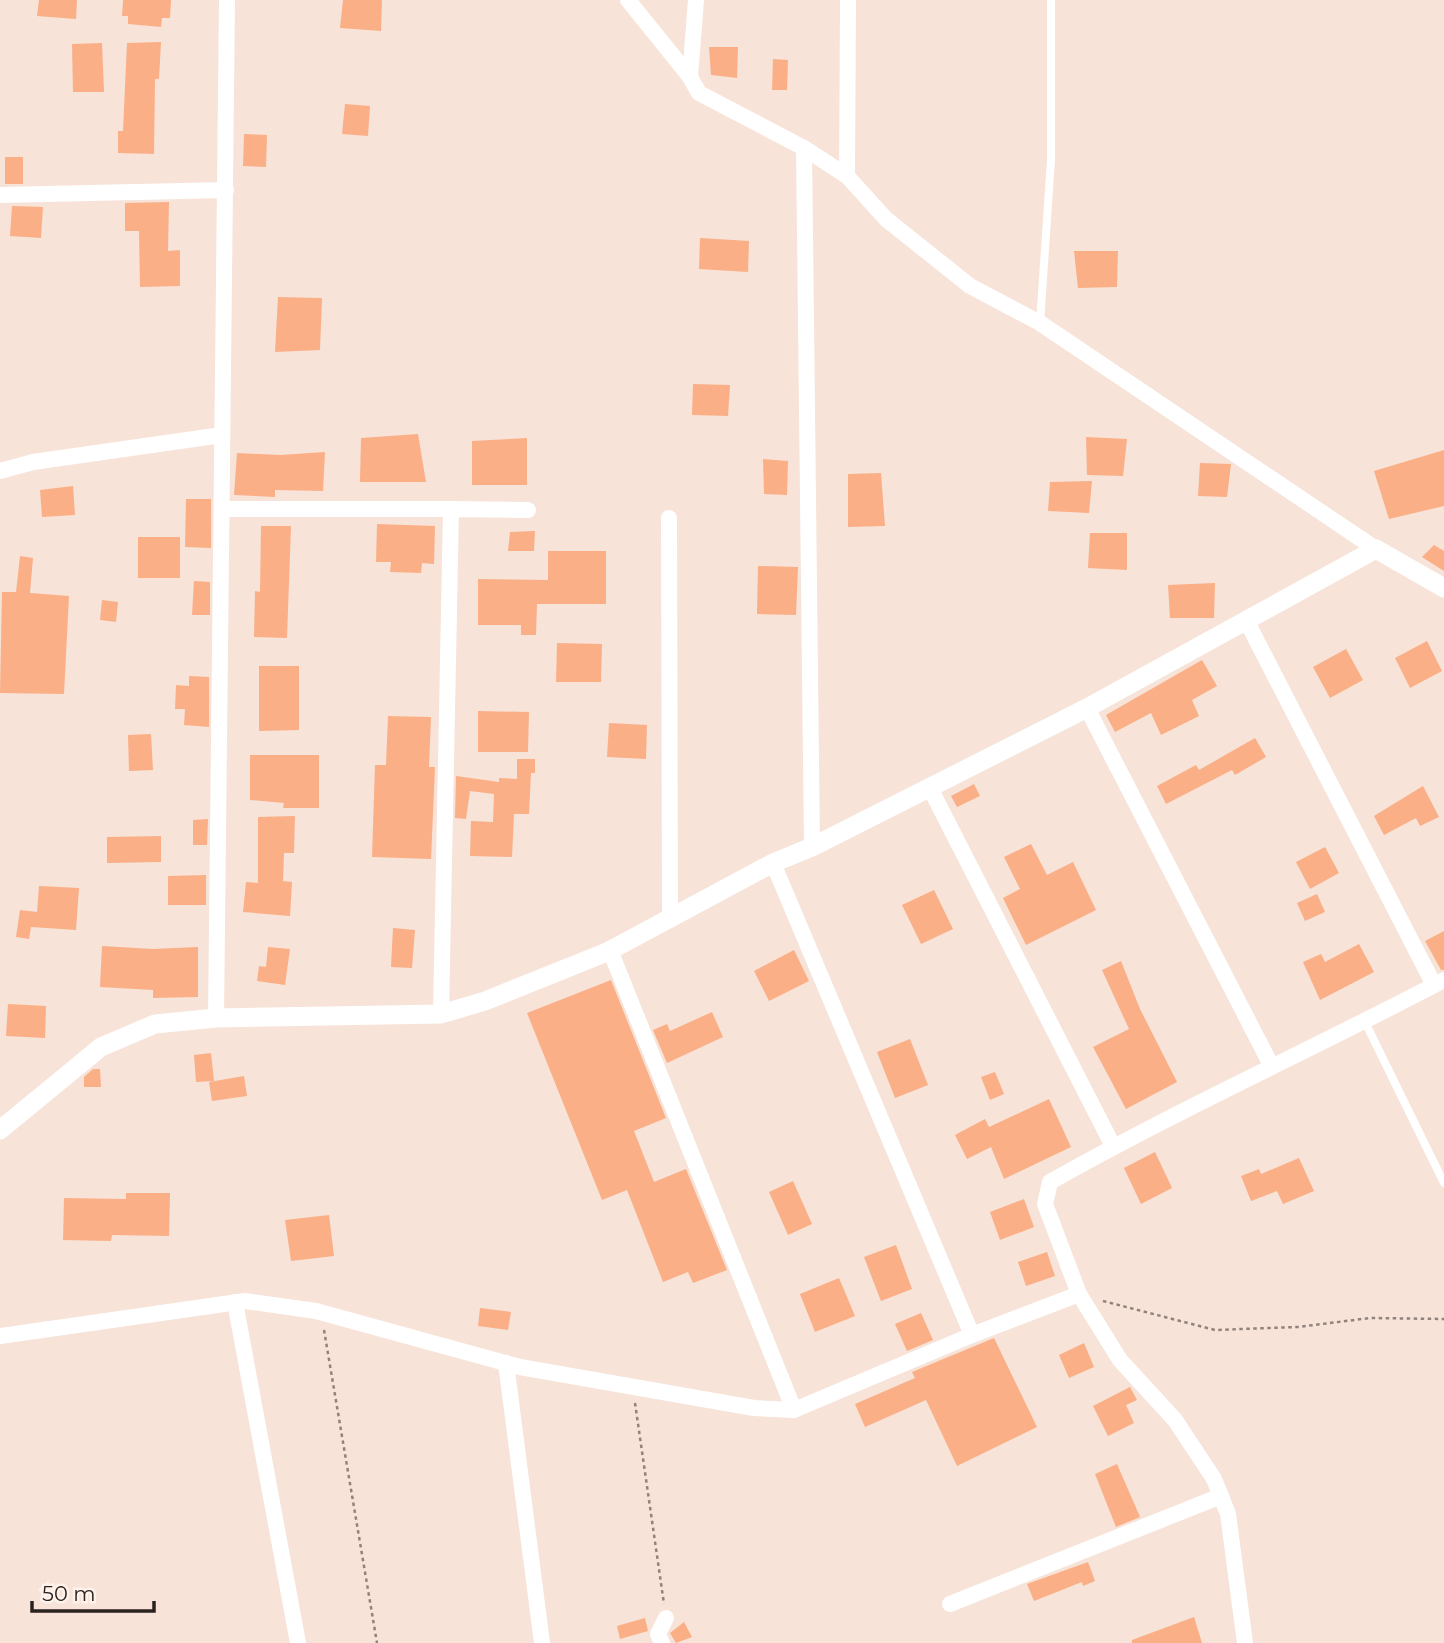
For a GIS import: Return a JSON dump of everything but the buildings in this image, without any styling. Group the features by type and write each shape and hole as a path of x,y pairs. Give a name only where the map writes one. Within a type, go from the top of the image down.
{"street":[{"path":"216,1018 227,0"},
{"path":"628,0 690,77 699,93 804,148 847,176 886,219 970,286 1040,323 1376,549 1444,588"},
{"path":"690,77 696,0"},
{"path":"847,176 848,0"},
{"path":"804,148 812,847"},
{"path":"0,195 226,190"},
{"path":"0,471 33,462 222,435"},
{"path":"222,509 528,510"},
{"path":"441,1014 451,509"},
{"path":"669,518 670,920"},
{"path":"0,1130 101,1047 155,1024 216,1018 441,1014 485,1001 610,950 773,863 812,847 1087,708 1376,549"},
{"path":"1245,1643 1228,1514 1214,1479 1175,1420 1120,1360 1079,1294 1045,1203 1050,1182 1113,1146 1271,1065 1365,1022 1439,982 1246,620"},
{"path":"1087,708 1271,1065"},
{"path":"930,788 1113,1146"},
{"path":"773,863 972,1335"},
{"path":"610,950 794,1410"},
{"path":"0,1336 235,1301 321,1313 506,1363 754,1408 794,1410 972,1335 1079,1294"},
{"path":"235,1301 298,1643"},
{"path":"506,1363 542,1643"},
{"path":"950,1604 1221,1496"},
{"path":"662,1643 658,1634 666,1618"}],"lane":[{"path":"1040,323 1051,160 1051,0"},
{"path":"1365,1022 1444,1183"}],"path":[{"path":"1079,1294 1215,1330 1298,1327 1370,1318 1444,1319"},
{"path":"321,1313 377,1643"},
{"path":"632,1385 666,1618"}]}
